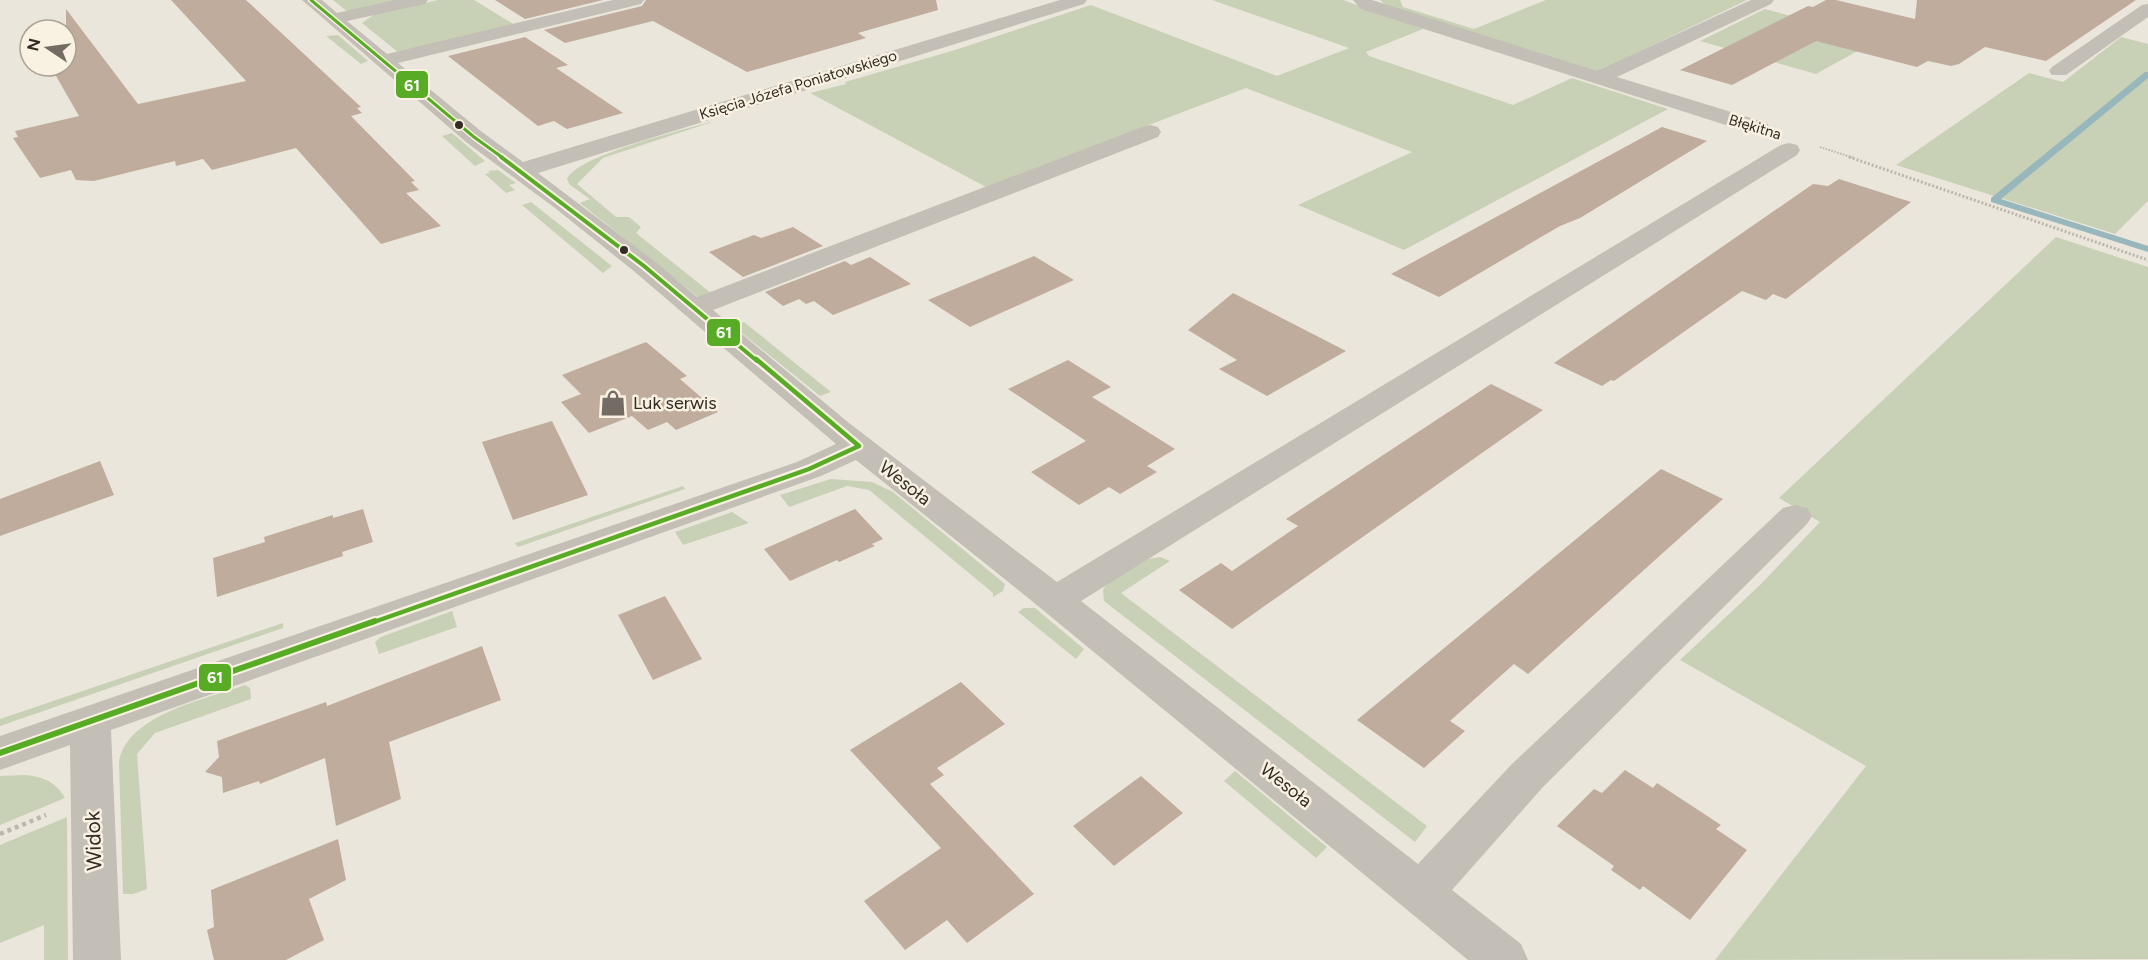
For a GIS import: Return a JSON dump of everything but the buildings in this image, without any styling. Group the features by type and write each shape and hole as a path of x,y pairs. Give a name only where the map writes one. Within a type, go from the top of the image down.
{"street":[{"name":"Wesoła","path":"311,0 474,137 564,203 859,446 1504,960"},
{"path":"333,19 419,0"},
{"path":"384,61 635,0"},
{"name":"Księcia Józefa Poniatowskiego","path":"519,171 1078,0"},
{"name":"Błękitna","path":"1362,0 1367,5 1759,128"},
{"path":"1598,78 1765,0"},
{"path":"2059,71 2148,9"},
{"path":"693,308 1150,132"},
{"path":"1055,600 1789,150"},
{"path":"0,753 798,473 859,446"},
{"path":"1421,893 1527,776 1795,516"},
{"name":"Widok","path":"90,721 97,960"}],"path":[{"name":"Błękitna","path":"1759,128 1909,176 2148,260"}],"green space":[{"path":"333,0 406,0 349,13"},
{"path":"438,0 474,0 515,25 399,53 362,23 375,14"},
{"path":"1212,0 1343,0 1423,29 1366,52 1369,56 1513,105 1572,78 1668,109 1404,250 1298,205 1412,152 1246,88 986,187 810,93 955,50 1091,5 1277,76 1349,48"},
{"path":"1380,0 1400,0 1403,7 1474,29 1546,0 1747,0 1597,72 1389,8"},
{"path":"1765,9 1879,39 1816,74 1700,41"},
{"path":"338,35 368,61 361,64 326,36"},
{"path":"2121,37 2148,44 2148,201 2115,234 1896,165 2029,73 2063,82"},
{"path":"712,122 603,158 577,184 616,217 629,217 641,227 636,233 711,293 698,297 580,203 590,199 570,185 567,179 575,170 609,153"},
{"path":"452,133 485,161 475,166 442,136"},
{"path":"498,170 516,183 509,185 515,190 506,193 485,174 490,173 488,171"},
{"path":"531,202 612,266 603,273 522,205"},
{"path":"2056,237 2148,267 2148,959 1715,960 1866,766 1680,660 1760,585 1820,522 1779,498"},
{"path":"744,322 831,392 820,396 733,326"},
{"path":"831,479 872,482 893,492 1005,584 1003,591 993,597 993,593 869,490 847,486 789,507 780,495"},
{"path":"683,486 685,489 518,547 515,543"},
{"path":"732,512 749,523 683,545 675,532"},
{"path":"1160,557 1170,561 1121,593 1427,826 1415,842 1104,601 1103,590 1106,585 1148,559"},
{"path":"1024,608 1035,608 1084,649 1076,659 1018,612"},
{"path":"452,611 457,627 379,654 375,642 381,637"},
{"path":"283,623 283,628 0,726 0,719"},
{"path":"245,685 250,688 251,699 155,733 137,754 147,889 133,894 123,894 119,763 125,746 151,721 170,711"},
{"path":"1235,771 1327,847 1316,858 1224,781"},
{"path":"26,775 49,781 65,798 0,825 0,776"},
{"path":"67,817 68,960 44,960 44,925 0,943 0,845"}],"waterway":[{"path":"2148,74 1994,200 2148,249"}],"transit line":[{"name":"61","path":"311,0 474,137 564,203 644,266 859,446"},
{"name":"61","path":"0,753 809,469 859,446"}],"place":[{"name":"Luk serwis","path":"613,403"}]}
